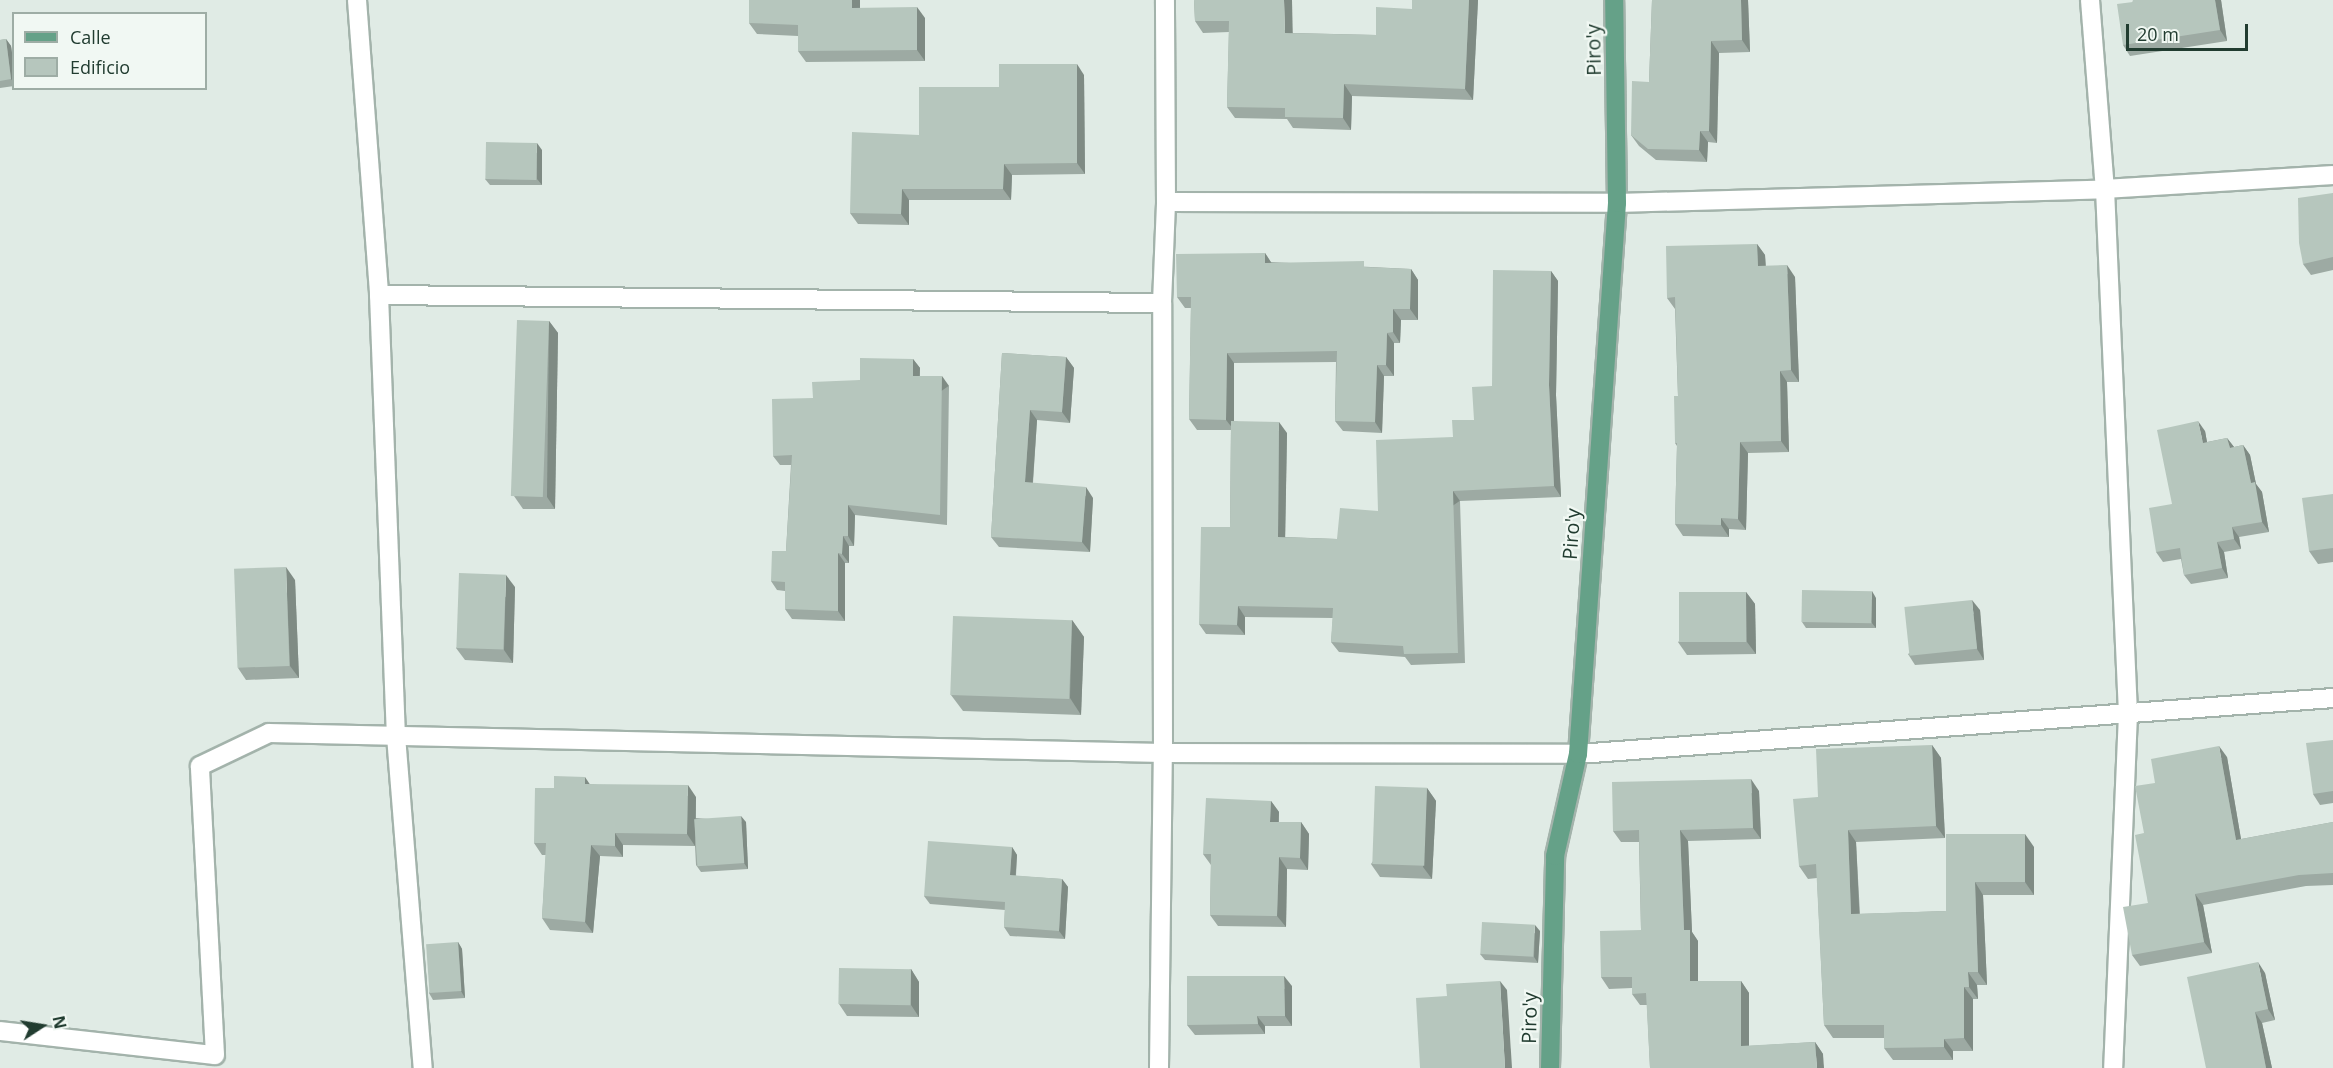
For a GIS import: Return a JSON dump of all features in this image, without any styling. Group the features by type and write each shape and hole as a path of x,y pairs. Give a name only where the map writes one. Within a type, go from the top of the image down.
{"main road":[{"name":"Piro'y","path":"1551,1068 1555,856 1578,754 1617,203 1614,0"}],"street":[{"path":"357,0 379,295 396,736 423,1068"},
{"path":"1159,1068 1163,753 1162,303 1166,202 1165,0"},
{"path":"2090,0 2105,189 2128,714 2113,1068"},
{"path":"1166,202 1617,203 2105,189 2333,175"},
{"path":"379,295 1162,303"},
{"path":"0,1031 215,1061 200,766 269,732 1163,753 1578,754 2333,698"}],"building":[{"path":"749,0 852,0 852,8 917,7 917,50 798,51 798,25 749,23"},
{"path":"1194,0 1284,0 1285,33 1376,35 1376,7 1412,9 1412,0 1469,0 1465,89 1344,84 1343,118 1285,117 1285,108 1227,107 1229,21 1195,21"},
{"path":"1652,0 1741,0 1742,40 1711,41 1709,131 1700,131 1699,150 1648,149 1631,135 1632,81 1649,82"},
{"path":"2133,0 2215,0 2220,30 2123,45 2117,4 2133,2"},
{"path":"6,39 11,79 0,81 0,40"},
{"path":"999,64 1077,64 1077,163 1004,164 1003,189 902,189 901,214 850,213 852,132 919,135 919,87 999,87"},
{"path":"486,142 537,143 536,180 485,179"},
{"path":"2333,193 2333,257 2303,264 2299,243 2298,198"},
{"path":"1757,244 1758,266 1787,265 1791,370 1780,371 1781,441 1740,442 1738,519 1721,518 1721,525 1675,524 1677,443 1675,443 1674,396 1678,396 1675,297 1667,298 1666,246"},
{"path":"1265,253 1265,263 1364,261 1364,267 1411,269 1410,309 1393,309 1393,332 1387,333 1386,365 1377,365 1375,422 1335,421 1337,351 1227,353 1226,420 1189,419 1191,297 1177,297 1176,254"},
{"path":"1493,270 1551,271 1549,385 1554,486 1453,491 1458,653 1404,654 1403,646 1331,642 1333,608 1238,606 1237,625 1199,624 1201,527 1230,527 1231,421 1279,422 1278,537 1337,539 1340,508 1378,511 1376,440 1453,437 1452,420 1474,420 1472,387 1492,386"},
{"path":"517,320 549,321 543,497 511,496"},
{"path":"1002,353 1066,357 1062,412 1030,410 1025,482 1086,487 1082,542 991,537"},
{"path":"860,358 913,359 913,376 942,376 940,515 848,505 848,536 843,536 842,554 838,553 838,611 785,609 785,582 771,581 772,551 786,551 792,455 773,456 772,399 813,398 812,382 860,380"},
{"path":"2198,421 2203,443 2227,438 2230,448 2243,445 2251,483 2255,482 2262,522 2232,527 2234,539 2217,542 2222,568 2184,575 2180,548 2156,552 2149,508 2172,504 2157,430"},
{"path":"2333,494 2333,548 2309,551 2302,498"},
{"path":"286,567 289,666 237,668 234,569"},
{"path":"459,573 506,575 503,650 456,648"},
{"path":"1802,590 1872,591 1871,623 1801,622"},
{"path":"1679,592 1746,592 1746,642 1679,642"},
{"path":"1972,600 1977,649 1909,656 1904,607"},
{"path":"953,616 1072,620 1069,699 950,695"},
{"path":"2333,740 2333,791 2313,794 2306,743"},
{"path":"1932,745 1936,826 1848,830 1851,914 1946,911 1946,834 2025,834 2025,882 1975,882 1978,972 1968,972 1969,987 1964,987 1964,1038 1944,1039 1944,1047 1884,1048 1884,1025 1824,1025 1816,864 1799,866 1793,799 1818,797 1816,749"},
{"path":"2219,746 2236,840 2333,822 2333,873 2299,875 2195,894 2204,942 2132,955 2123,907 2148,903 2135,835 2144,833 2135,786 2155,783 2151,759"},
{"path":"554,776 585,777 585,784 688,785 687,834 615,833 615,846 591,845 585,922 542,918 546,843 534,843 535,788 554,788"},
{"path":"1751,779 1753,828 1680,830 1684,930 1690,930 1690,981 1741,981 1741,1046 1815,1042 1817,1068 1650,1068 1646,993 1632,994 1632,977 1601,977 1600,931 1641,930 1639,830 1613,831 1612,782"},
{"path":"1375,786 1427,788 1424,866 1372,864"},
{"path":"1206,798 1271,801 1270,822 1301,822 1300,858 1279,857 1277,916 1210,915 1211,854 1203,854"},
{"path":"741,816 744,863 697,866 694,819"},
{"path":"928,841 1012,847 1010,875 1062,879 1059,931 1004,927 1005,902 924,896"},
{"path":"1482,922 1535,925 1533,957 1480,954"},
{"path":"458,942 461,991 429,993 426,944"},
{"path":"2258,962 2268,1009 2255,1012 2266,1068 2206,1068 2187,977"},
{"path":"839,968 911,969 910,1005 838,1004"},
{"path":"1187,976 1284,976 1285,1016 1257,1016 1258,1024 1187,1025"},
{"path":"1500,981 1505,1068 1420,1068 1416,998 1447,996 1446,984"}]}
